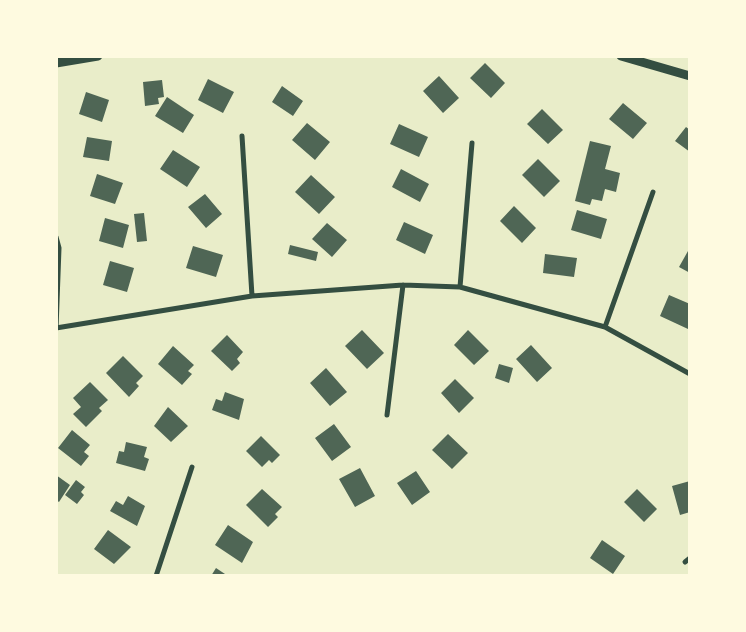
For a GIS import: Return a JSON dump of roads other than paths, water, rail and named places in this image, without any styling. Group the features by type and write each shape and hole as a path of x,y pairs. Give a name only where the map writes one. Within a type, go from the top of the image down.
{"street":[{"path":"56,63 98,56"},
{"path":"621,56 690,76"},
{"path":"242,136 252,296"},
{"path":"460,287 472,143"},
{"path":"605,327 653,192"},
{"path":"56,237 59,248 56,329 252,296 403,286 460,287 605,327 690,374"},
{"path":"387,415 403,286"},
{"path":"156,576 192,467"}]}
